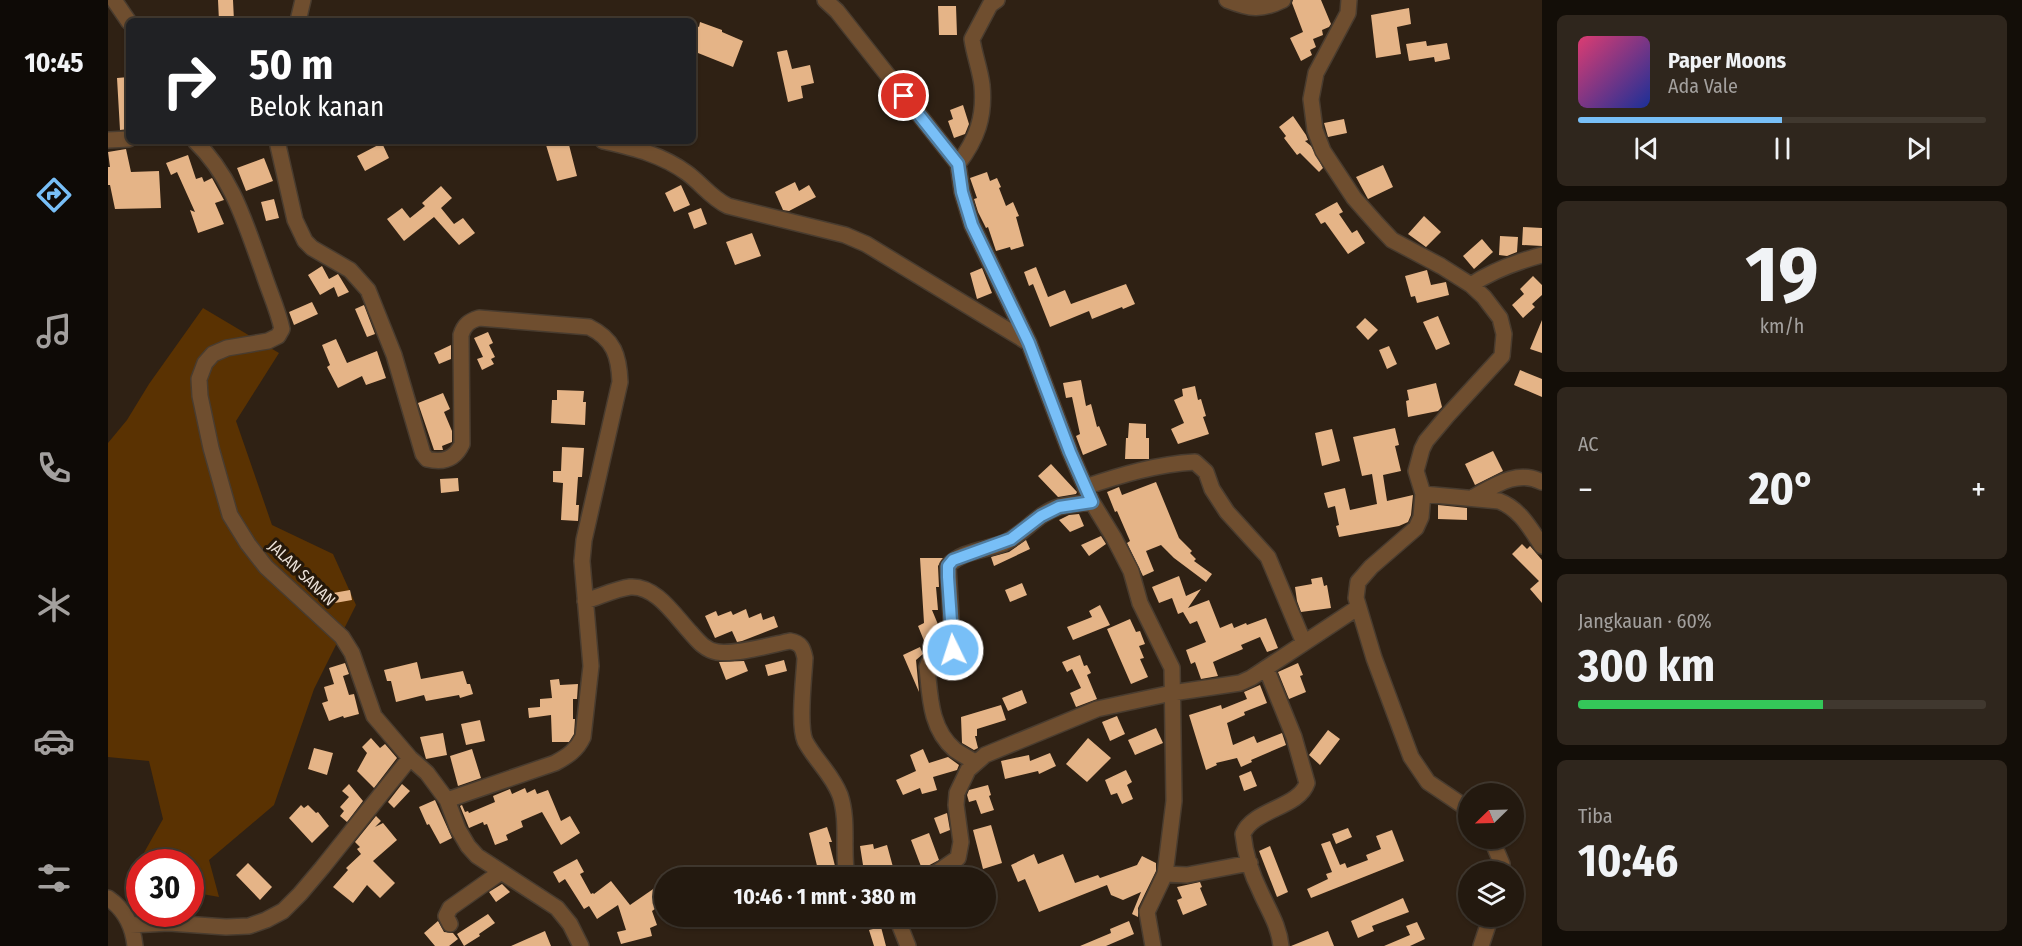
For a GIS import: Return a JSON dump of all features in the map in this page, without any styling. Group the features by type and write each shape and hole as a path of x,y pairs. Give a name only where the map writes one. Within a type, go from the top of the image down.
{"street":[{"path":"114,0 126,18"},
{"path":"299,18 303,0"},
{"path":"825,0 837,11 958,164 962,192 972,225 1029,343 1085,487 1131,571 1140,603 1172,668 1174,801 1165,874 1147,912 1153,946"},
{"path":"958,164 972,146 982,108 982,85 972,39 990,5 996,0"},
{"path":"1227,0 1262,9 1283,0"},
{"path":"1349,0 1345,19 1316,73 1311,99 1315,130 1323,151 1354,198 1392,240 1471,285 1484,297 1500,318 1504,334 1502,356 1426,441 1416,471 1423,494 1421,517 1416,528 1371,567 1358,582 1356,598 1357,608 1374,658 1411,757 1428,782 1458,802"},
{"path":"108,140 126,139"},
{"name":"JALAN SANAN","path":"198,144 224,176 239,207 282,329 278,336 268,341 227,348 213,354 205,363 199,379 200,396 209,438 231,515 248,544 266,567 342,637 352,653 374,716 410,758 427,773 447,800 458,829 468,846 477,856 557,908 570,924 581,946"},
{"path":"278,144 294,220 305,242 350,270 368,290 394,355 423,454 427,459 435,461 452,458 462,444 461,335 463,328 470,321 479,318 589,327 602,333 612,345 619,365 620,382 584,540 582,561 591,666 583,737 578,747 555,763 447,800"},
{"path":"616,144 650,152 669,162 688,174 713,198 728,206 845,235 866,244 1029,343"},
{"path":"1471,285 1488,273 1542,255"},
{"path":"1085,487 1170,463 1195,462 1206,472 1212,489 1227,512 1268,557 1304,643"},
{"path":"1472,498 1514,478 1531,477 1542,482"},
{"path":"1423,494 1500,501 1511,506 1520,515 1542,546"},
{"path":"975,762 955,749 944,737 934,719 930,698 927,667 929,662 948,655 953,650 948,566 953,560 962,556 1011,539 1054,509 1092,502"},
{"path":"585,601 637,587 648,590 658,598 701,643 716,652 727,653 790,641 797,642 803,648 806,658 802,728 805,740 832,778 840,795 844,809 846,867"},
{"path":"946,867 958,858 961,851 956,805 961,781 975,762 985,755 1080,715 1172,693 1240,683 1357,608"},
{"path":"1266,668 1294,737 1307,783 1302,793 1250,822 1243,834 1250,863 1260,891 1275,921 1281,946"},
{"path":"204,925 249,926 283,911 322,868 410,758"},
{"path":"1165,874 1187,875 1250,863"},
{"path":"450,924 446,916 450,908 501,872"},
{"path":"108,898 123,911 126,917"},
{"path":"130,927 135,946"},
{"path":"900,927 908,946"},
{"path":"1481,946 1487,927"}],"shaded area":[{"path":"203,308 279,353 236,421 272,525 333,554 356,605 314,689 274,805 209,860 219,897 204,894 204,849 146,849 163,819 149,761 108,757 108,443 127,420 149,384"}],"building":[{"path":"218,0 233,0 234,18 219,18"},
{"path":"1293,0 1321,0 1331,24 1322,30 1323,35 1313,39 1316,47 1310,50 1312,55 1301,61 1290,38 1303,32 1292,3"},
{"path":"938,6 956,6 957,35 939,35"},
{"path":"1409,8 1411,24 1397,27 1401,54 1376,58 1371,15"},
{"path":"700,22 743,41 733,67 696,52 696,26 699,27"},
{"path":"1426,41 1427,46 1447,43 1450,59 1435,62 1434,57 1409,61 1406,44"},
{"path":"787,50 792,69 810,65 814,83 801,86 803,98 788,102 777,52"},
{"path":"126,77 126,129 120,130 117,78"},
{"path":"963,105 969,124 965,134 954,138 948,121 953,119 950,110"},
{"path":"1293,116 1306,135 1308,140 1305,141 1311,146 1323,168 1319,172 1300,153 1297,155 1284,138 1286,136 1279,127"},
{"path":"1344,119 1347,133 1328,137 1324,123"},
{"path":"382,144 389,158 365,171 357,156"},
{"path":"569,144 577,176 557,181 546,145"},
{"path":"126,149 131,172 159,171 161,208 115,209 110,185 108,185 108,167 110,167 108,152"},
{"path":"188,155 196,179 202,177 204,182 212,178 224,200 215,203 224,224 198,233 190,210 195,212 177,172 171,175 166,163"},
{"path":"264,158 273,181 246,191 237,168"},
{"path":"1383,165 1393,187 1368,199 1356,177"},
{"path":"987,172 990,181 997,178 1006,206 1013,202 1019,216 1016,217 1024,246 996,251 988,227 986,228 978,212 974,199 977,198 970,178"},
{"path":"795,182 799,191 809,185 816,197 789,211 783,210 775,192"},
{"path":"681,185 690,205 674,212 665,193"},
{"path":"441,186 452,198 441,208 454,224 463,218 475,233 459,245 434,217 404,241 387,219 402,208 410,218 425,206 422,203"},
{"path":"274,199 279,218 266,221 261,202"},
{"path":"1337,202 1343,212 1339,214 1352,233 1357,230 1365,243 1348,254 1325,222 1321,224 1315,214"},
{"path":"701,208 707,224 694,229 688,213"},
{"path":"1424,216 1441,232 1426,247 1408,234"},
{"path":"1523,227 1542,228 1542,246 1522,245"},
{"path":"752,233 761,256 735,265 726,242"},
{"path":"1500,236 1518,237 1517,252 1507,256 1499,255"},
{"path":"1482,239 1493,252 1474,269 1463,256"},
{"path":"322,266 329,279 338,274 349,292 338,297 334,287 320,295 308,275"},
{"path":"1036,267 1048,297 1065,290 1071,304 1126,284 1135,304 1092,319 1089,311 1050,327 1033,284 1029,286 1024,272"},
{"path":"982,268 992,293 977,299 970,273"},
{"path":"1427,270 1431,285 1446,282 1449,295 1417,303 1415,296 1411,297 1405,276"},
{"path":"1533,276 1542,285 1542,295 1532,304 1535,307 1523,318 1512,305 1524,294 1520,289"},
{"path":"312,302 318,314 294,325 289,312"},
{"path":"364,305 375,334 367,337 355,309"},
{"path":"1438,316 1450,344 1436,350 1423,322"},
{"path":"1365,318 1378,330 1368,340 1356,327"},
{"path":"1542,320 1542,353 1530,349"},
{"path":"488,332 493,343 489,345 495,357 491,359 494,364 482,370 477,359 483,357 474,338"},
{"path":"336,339 347,363 377,351 386,378 366,385 362,376 338,388 327,367 330,365 322,345"},
{"path":"451,345 451,359 439,364 434,353"},
{"path":"1389,346 1397,364 1387,369 1379,350"},
{"path":"1520,370 1542,379 1542,397 1514,385"},
{"path":"1081,380 1086,406 1091,404 1097,427 1099,426 1107,445 1083,455 1076,436 1080,434 1072,397 1066,398 1063,383"},
{"path":"1436,383 1442,407 1438,411 1408,417 1407,390"},
{"path":"1195,386 1198,400 1201,399 1206,416 1203,417 1209,434 1178,444 1171,429 1184,423 1174,400 1183,396 1182,389"},
{"path":"557,390 584,391 585,425 551,423 552,400 557,400"},
{"path":"443,393 450,409 444,412 452,431 452,442 442,446 443,450 434,450 418,403"},
{"path":"1129,423 1146,424 1149,459 1125,459"},
{"path":"1395,428 1399,445 1395,446 1401,471 1383,475 1387,501 1413,495 1408,522 1399,526 1339,537 1335,506 1328,508 1324,493 1345,488 1350,510 1377,504 1372,474 1362,476 1353,437"},
{"path":"1332,429 1340,461 1322,466 1315,433"},
{"path":"562,447 584,448 582,477 578,477 576,505 579,505 578,521 561,520 563,483 553,482 553,471 561,471"},
{"path":"1493,451 1503,471 1475,485 1465,464"},
{"path":"1051,464 1077,492 1076,494 1058,497 1038,476"},
{"path":"458,478 459,491 441,493 440,479"},
{"path":"1156,482 1179,538 1192,551 1190,553 1196,559 1194,561 1212,574 1206,582 1161,545 1146,551 1154,571 1143,576 1127,543 1130,541 1107,492 1119,487 1122,495"},
{"path":"1438,505 1467,508 1467,520 1438,519"},
{"path":"1079,514 1084,526 1070,532 1059,520 1069,515"},
{"path":"1101,536 1106,544 1089,556 1081,545"},
{"path":"1026,540 1030,549 994,566 991,557 1009,552"},
{"path":"1522,544 1527,549 1530,546 1542,560 1542,603 1530,589 1539,581 1512,554"},
{"path":"920,558 943,558 938,566 939,587 936,587 938,610 932,610 943,642 927,648 918,626 924,623"},
{"path":"1179,576 1186,596 1201,589 1188,608 1209,600 1220,628 1232,623 1234,628 1266,618 1278,648 1267,652 1260,637 1241,645 1243,649 1213,662 1218,676 1201,679 1195,662 1191,664 1186,650 1206,642 1197,621 1190,624 1183,612 1178,614 1172,598 1159,603 1152,587"},
{"path":"1322,577 1324,586 1327,585 1331,608 1301,612 1295,587 1312,584 1311,579"},
{"path":"1022,583 1027,595 1010,602 1005,590"},
{"path":"350,590 352,600 335,603 333,593"},
{"path":"1100,605 1110,625 1073,640 1067,627 1092,617 1089,611"},
{"path":"746,609 749,618 761,613 763,620 774,616 778,627 737,642 732,631 715,638 705,616 716,611 718,616 731,611 733,615"},
{"path":"1130,619 1136,632 1140,631 1145,644 1139,646 1144,658 1140,659 1148,677 1131,684 1107,629"},
{"path":"920,647 923,654 916,660 919,692 903,655"},
{"path":"1080,655 1084,666 1087,665 1091,673 1087,675 1097,699 1076,707 1070,693 1081,688 1072,669 1067,672 1062,662"},
{"path":"784,660 787,671 768,676 765,665"},
{"path":"744,661 748,671 726,680 719,662"},
{"path":"417,662 421,679 463,671 473,694 460,698 459,695 426,701 424,695 396,702 391,681 387,681 384,670"},
{"path":"345,663 349,674 343,676 349,695 354,694 359,714 329,721 322,703 328,701 324,687 334,684 329,668"},
{"path":"1298,663 1306,692 1289,699 1278,672"},
{"path":"559,679 560,685 578,684 577,699 573,699 574,734 569,742 552,742 551,715 529,718 528,708 540,707 540,699 552,698 550,680"},
{"path":"1260,685 1267,703 1244,712 1245,715 1227,723 1233,745 1254,736 1257,743 1282,733 1286,745 1251,760 1252,762 1241,767 1237,758 1216,763 1217,765 1206,770 1189,715 1221,705 1222,709 1247,699 1244,692"},
{"path":"1022,690 1027,703 1008,711 1002,698"},
{"path":"1001,705 1006,720 977,729 977,736 975,736 978,748 974,750 962,743 961,717"},
{"path":"1117,716 1125,734 1110,741 1102,722"},
{"path":"480,720 485,741 466,745 461,724"},
{"path":"1156,728 1163,743 1135,755 1128,740"},
{"path":"1328,730 1340,739 1320,765 1309,755"},
{"path":"443,733 447,755 426,759 420,737"},
{"path":"371,738 380,748 385,744 397,758 374,788 357,771 367,753 362,747"},
{"path":"1088,738 1111,758 1087,782 1066,764"},
{"path":"314,748 333,753 327,775 308,769"},
{"path":"472,749 481,778 458,786 450,756"},
{"path":"923,749 929,763 948,757 959,765 957,770 933,777 937,790 922,794 920,788 903,795 896,780 916,771 910,755"},
{"path":"1050,753 1056,766 1039,774 1038,771 1005,779 1001,761 1029,755 1030,761"},
{"path":"1126,770 1132,782 1127,785 1133,799 1122,804 1117,793 1111,795 1105,780"},
{"path":"1251,771 1257,786 1244,791 1239,776"},
{"path":"349,784 363,801 347,822 340,816 344,811 340,807 349,797 342,791"},
{"path":"402,784 410,791 394,808 388,802"},
{"path":"988,785 994,810 981,814 976,800 969,802 967,795 969,790"},
{"path":"525,788 527,793 535,789 537,794 548,790 561,821 570,816 580,833 561,845 542,812 521,821 523,827 506,835 508,840 495,845 487,824 484,825 483,822 469,828 460,806 462,805 465,812 469,813 495,802 493,796 510,789 512,794"},
{"path":"435,800 452,838 440,844 429,824 427,825 419,807"},
{"path":"301,805 304,808 308,805 316,813 318,812 329,826 312,843 289,818"},
{"path":"947,813 950,830 940,834 934,818"},
{"path":"376,816 381,821 375,827 383,823 397,840 373,861 395,883 380,898 367,885 353,903 333,887 348,870 346,868 361,854 357,849 360,847 355,842"},
{"path":"991,825 1002,863 982,867 973,830"},
{"path":"827,827 832,842 829,842 835,867 817,867 809,833"},
{"path":"1348,828 1352,837 1336,844 1332,834"},
{"path":"1392,830 1404,861 1311,898 1307,889 1328,879 1326,874 1332,872 1321,844 1330,841 1340,865 1345,863 1347,868 1368,860 1366,855 1381,849 1376,836"},
{"path":"929,833 939,860 921,867 911,840"},
{"path":"873,844 874,849 887,845 893,867 855,867 863,865 860,846"},
{"path":"1270,846 1288,892 1277,897 1259,851"},
{"path":"1034,854 1038,864 1063,854 1075,883 1098,875 1100,878 1137,865 1142,856 1156,863 1156,871 1138,908 1138,917 1132,914 1141,892 1123,900 1111,895 1107,885 1039,912 1025,879 1018,882 1011,865"},
{"path":"577,859 584,872 580,874 591,894 611,881 630,905 654,888 654,910 652,911 654,926 650,928 652,936 621,944 617,932 626,930 618,905 597,919 589,906 584,909 565,879 559,883 553,872"},
{"path":"248,863 272,887 260,900 236,875"},
{"path":"1200,882 1207,905 1183,915 1177,900 1182,898 1177,887"},
{"path":"502,884 510,892 496,902 489,892"},
{"path":"1403,898 1409,912 1372,926 1374,931 1358,938 1351,921"},
{"path":"488,914 495,923 464,946 457,934"},
{"path":"438,921 444,932 453,933 458,939 449,946 435,946 424,933"},
{"path":"1129,921 1134,934 1106,946 1080,946 1111,933 1110,929"},
{"path":"1417,922 1425,939 1410,946 1384,946 1410,935 1406,926"},
{"path":"881,927 886,946 874,946 869,930"},
{"path":"545,931 551,946 511,946"},
{"path":"1328,931 1334,946 1291,946"}],"route":[{"path":"904,96 958,164 962,192 972,225 1029,343 1046,383 1070,452 1092,502 1059,507 1041,516 1003,543 953,560 948,566 948,577 953,650"}]}
